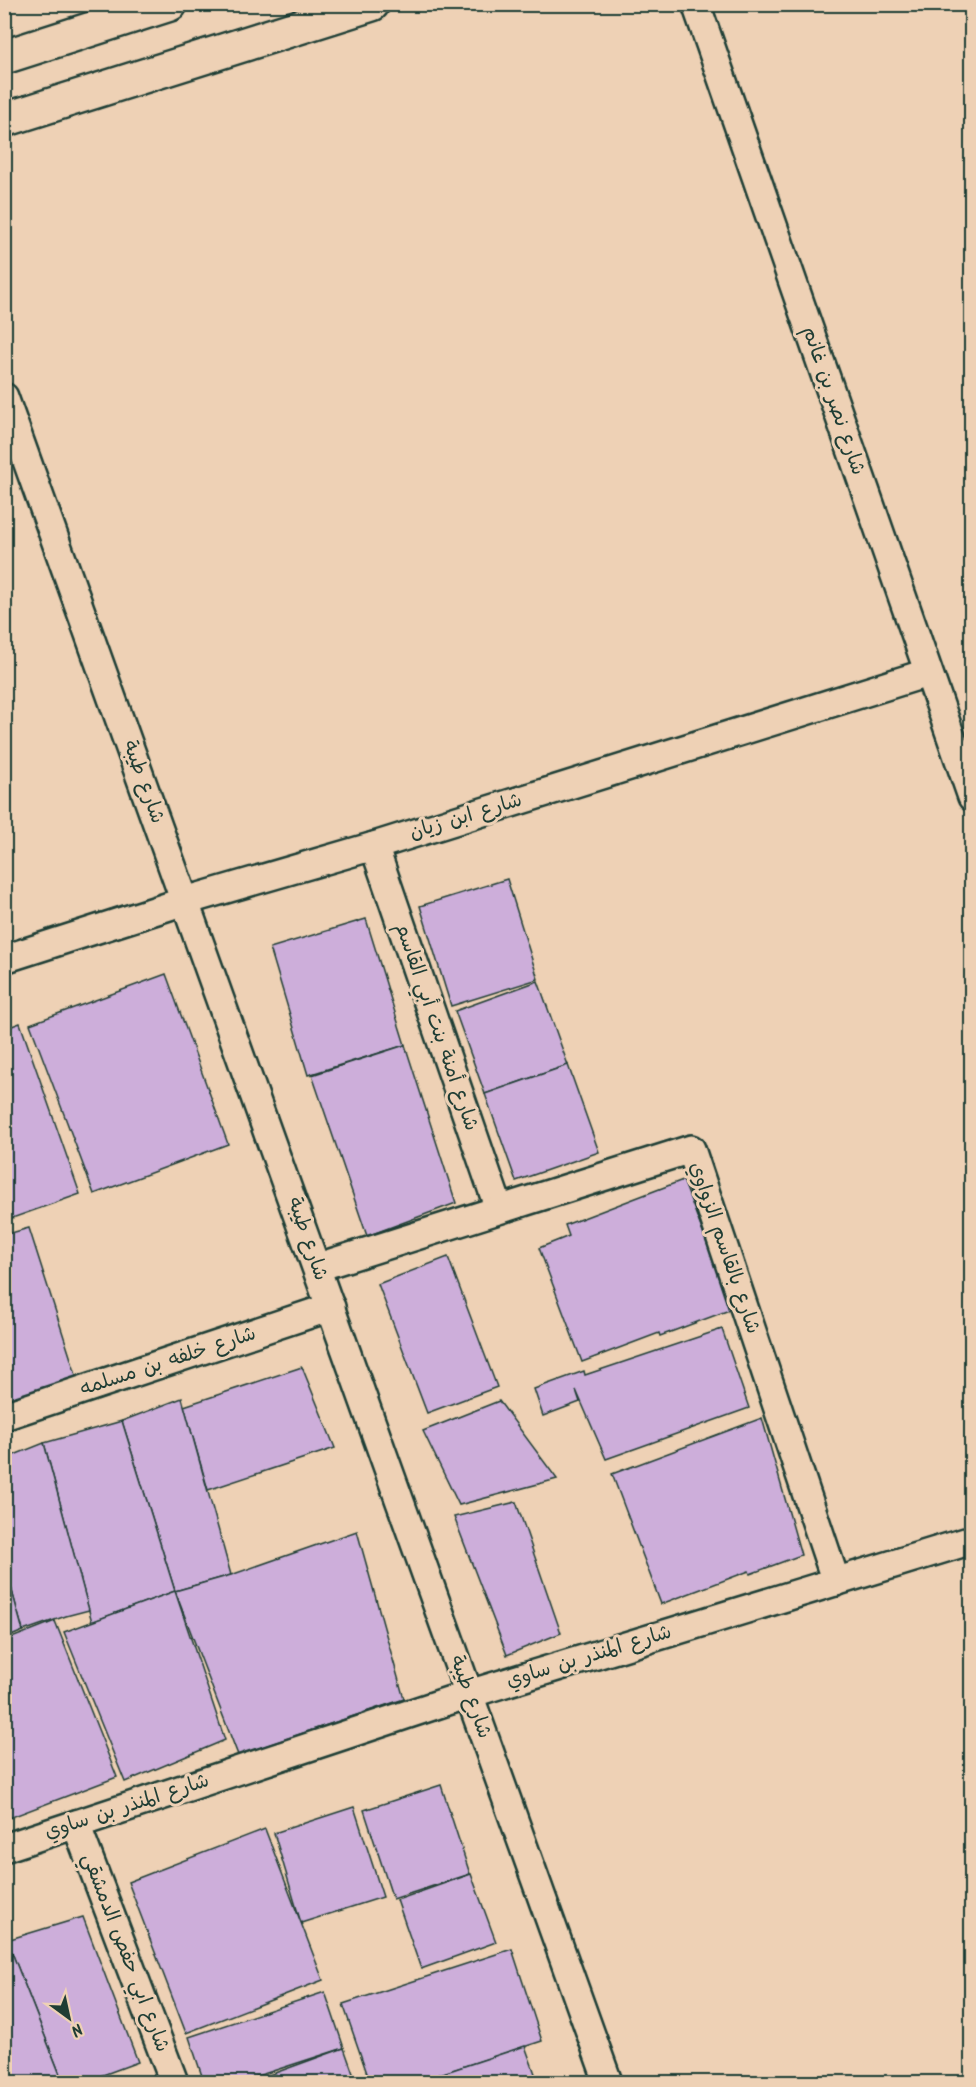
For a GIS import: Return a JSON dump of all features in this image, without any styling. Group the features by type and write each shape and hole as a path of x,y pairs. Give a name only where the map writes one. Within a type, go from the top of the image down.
{"main road":[{"path":"4,57 170,4"},
{"path":"4,120 372,4"}],"street":[{"name":"شارع نصر بن غانم","path":"696,4 927,673 960,728 972,797"},
{"name":"شارع طيبة","path":"4,397 318,1267 608,2082"},
{"name":"شارع ابن زيان","path":"4,959 185,901 374,846 927,673"},
{"name":"شارع أمنة بنت أبي القاسم","path":"374,846 499,1209"},
{"name":"شارع بالقاسم الزواوي","path":"318,1267 691,1149 836,1582"},
{"name":"شارع خلفه بن مسلمه","path":"4,1416 331,1307"},
{"name":"شارع المنذر بن ساوي","path":"4,1848 469,1694 972,1540"},
{"name":"شارع ابي حفص الدمشقي","path":"76,1824 174,2082"}],"building":[{"path":"507,879 538,979 451,1006 420,906"},
{"path":"366,919 405,1045 308,1075 270,948"},
{"path":"166,974 228,1144 94,1194 30,1024"},
{"path":"538,981 568,1065 485,1094 455,1011"},
{"path":"20,1023 80,1194 4,1221 4,1029"},
{"path":"405,1045 456,1203 367,1236 312,1075"},
{"path":"568,1065 599,1152 516,1181 485,1094"},
{"path":"683,1180 732,1309 582,1362 539,1248 569,1236 565,1225"},
{"path":"29,1228 77,1378 6,1400 4,1235"},
{"path":"448,1257 497,1387 427,1413 378,1284"},
{"path":"722,1329 749,1408 606,1459 576,1390 580,1402 543,1416 534,1389 584,1371 585,1375"},
{"path":"302,1367 335,1448 208,1490 184,1406"},
{"path":"182,1398 231,1575 175,1591 122,1421"},
{"path":"499,1401 557,1479 459,1505 423,1431"},
{"path":"762,1418 801,1555 750,1574 749,1571 661,1604 612,1474"},
{"path":"122,1421 175,1591 92,1622 44,1443"},
{"path":"44,1443 89,1610 23,1631 4,1562 4,1459"},
{"path":"516,1502 561,1633 507,1655 454,1517"},
{"path":"357,1531 404,1699 238,1755 175,1591 231,1575"},
{"path":"4,1562 23,1631 4,1639"},
{"path":"175,1591 225,1740 125,1782 64,1632"},
{"path":"55,1621 117,1777 4,1820 4,1641"},
{"path":"441,1785 470,1874 393,1899 364,1810"},
{"path":"354,1807 383,1897 301,1923 274,1833"},
{"path":"265,1829 323,1980 186,2033 128,1882"},
{"path":"471,1874 496,1942 421,1969 397,1900"},
{"path":"83,1917 138,2062 84,2082 63,2082 7,1940"},
{"path":"7,1940 63,2082 4,2082 4,1942"},
{"path":"512,1949 542,2041 416,2082 370,2082 343,2004"},
{"path":"325,1992 344,2048 239,2082 204,2082 189,2037"},
{"path":"525,2046 538,2082 416,2082"},
{"path":"344,2048 356,2082 250,2082"}]}
